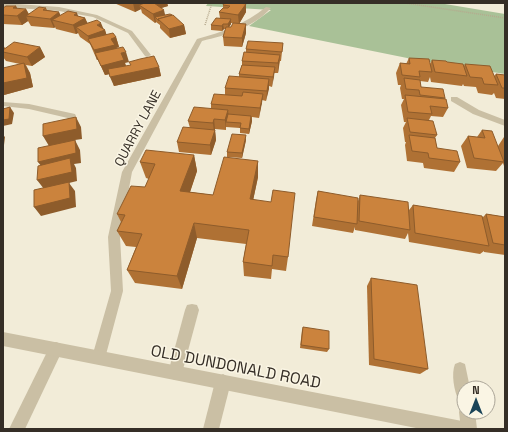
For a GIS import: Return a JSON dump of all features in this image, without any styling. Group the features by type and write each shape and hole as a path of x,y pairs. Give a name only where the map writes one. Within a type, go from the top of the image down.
{"street":[{"path":"3,5 59,9 95,16 130,32 147,55"},
{"path":"199,40 247,25 268,8"},
{"name":"QUARRY LANE","path":"99,357 117,291 114,237 127,172 199,40"},
{"path":"454,99 476,112 505,123"},
{"path":"3,104 37,107 52,113 72,116"},
{"path":"175,372 192,310"},
{"name":"OLD DUNDONALD ROAD","path":"3,339 462,429"},
{"path":"17,429 56,349"},
{"path":"460,369 462,380"},
{"path":"211,429 222,382"}],"path":[{"path":"199,40 212,3"},
{"path":"405,3 505,18"}],"green space":[{"path":"208,3 439,3 505,14 505,74 417,60 249,26 271,10 206,6"}],"building":[{"path":"154,3 164,10 153,14 139,5"},
{"path":"224,3 246,4 238,15 219,12 223,8 228,8 230,6 223,5"},
{"path":"6,6 16,6 13,8 26,9 17,16 3,15 3,8"},
{"path":"39,7 46,8 43,10 59,12 50,19 26,16"},
{"path":"68,11 77,13 74,15 85,18 73,25 52,20"},
{"path":"170,14 172,15 158,19 159,21 155,17"},
{"path":"173,15 184,25 169,29 158,19"},
{"path":"216,18 231,19 228,24 223,24 222,26 211,25"},
{"path":"97,20 101,23 97,25 105,30 88,36 76,27"},
{"path":"233,23 246,24 242,38 223,37 226,27 231,27"},
{"path":"113,33 116,37 111,39 115,45 94,50 88,39"},
{"path":"248,41 283,43 282,52 246,49"},
{"path":"14,42 40,47 27,57 3,52 3,50"},
{"path":"123,47 126,52 121,53 124,60 101,66 95,53"},
{"path":"244,52 280,55 278,63 242,61"},
{"path":"154,56 159,67 110,77 108,69 131,65 129,62"},
{"path":"409,58 429,59 432,72 419,71 420,77 402,75 400,63 410,64"},
{"path":"432,60 463,64 467,76 435,72"},
{"path":"24,63 27,78 3,83 3,68"},
{"path":"465,64 490,66 498,85 484,84 482,78 470,77"},
{"path":"242,65 275,67 273,77 239,74"},
{"path":"496,74 505,75 505,88 502,88"},
{"path":"229,76 269,79 267,91 225,88"},
{"path":"404,78 420,80 421,87 443,89 445,98 420,95 419,90 406,89"},
{"path":"243,92 263,94 260,108 211,104 214,94 242,96"},
{"path":"405,95 446,99 448,108 430,106 432,114 408,112"},
{"path":"10,107 9,119 3,120 3,109"},
{"path":"194,107 228,110 225,120 214,119 213,123 188,121"},
{"path":"228,114 251,116 249,129 240,128 241,123 226,122"},
{"path":"76,117 77,129 43,136 43,124"},
{"path":"407,118 433,121 437,135 410,132"},
{"path":"183,127 215,130 210,145 177,142"},
{"path":"482,130 492,131 504,162 474,158 468,136 485,138"},
{"path":"232,134 246,135 242,153 227,152"},
{"path":"409,135 435,138 437,148 457,151 460,162 429,158 428,153 412,151"},
{"path":"75,140 76,153 38,162 38,148"},
{"path":"146,150 194,155 180,191 213,195 224,157 258,161 250,199 271,202 273,190 295,193 288,257 273,255 272,266 243,262 249,230 194,223 177,276 127,270 142,234 117,231 125,215 117,214 131,186 145,187 155,164 140,162"},
{"path":"70,158 72,172 37,180 38,166"},
{"path":"69,182 70,198 34,207 34,190"},
{"path":"318,191 358,198 357,224 314,217"},
{"path":"360,195 408,202 410,230 359,221"},
{"path":"413,205 482,216 489,246 415,233"},
{"path":"486,214 505,217 505,245 493,243"},
{"path":"371,278 417,285 428,369 374,359"},
{"path":"303,327 329,331 329,349 301,345"}]}
